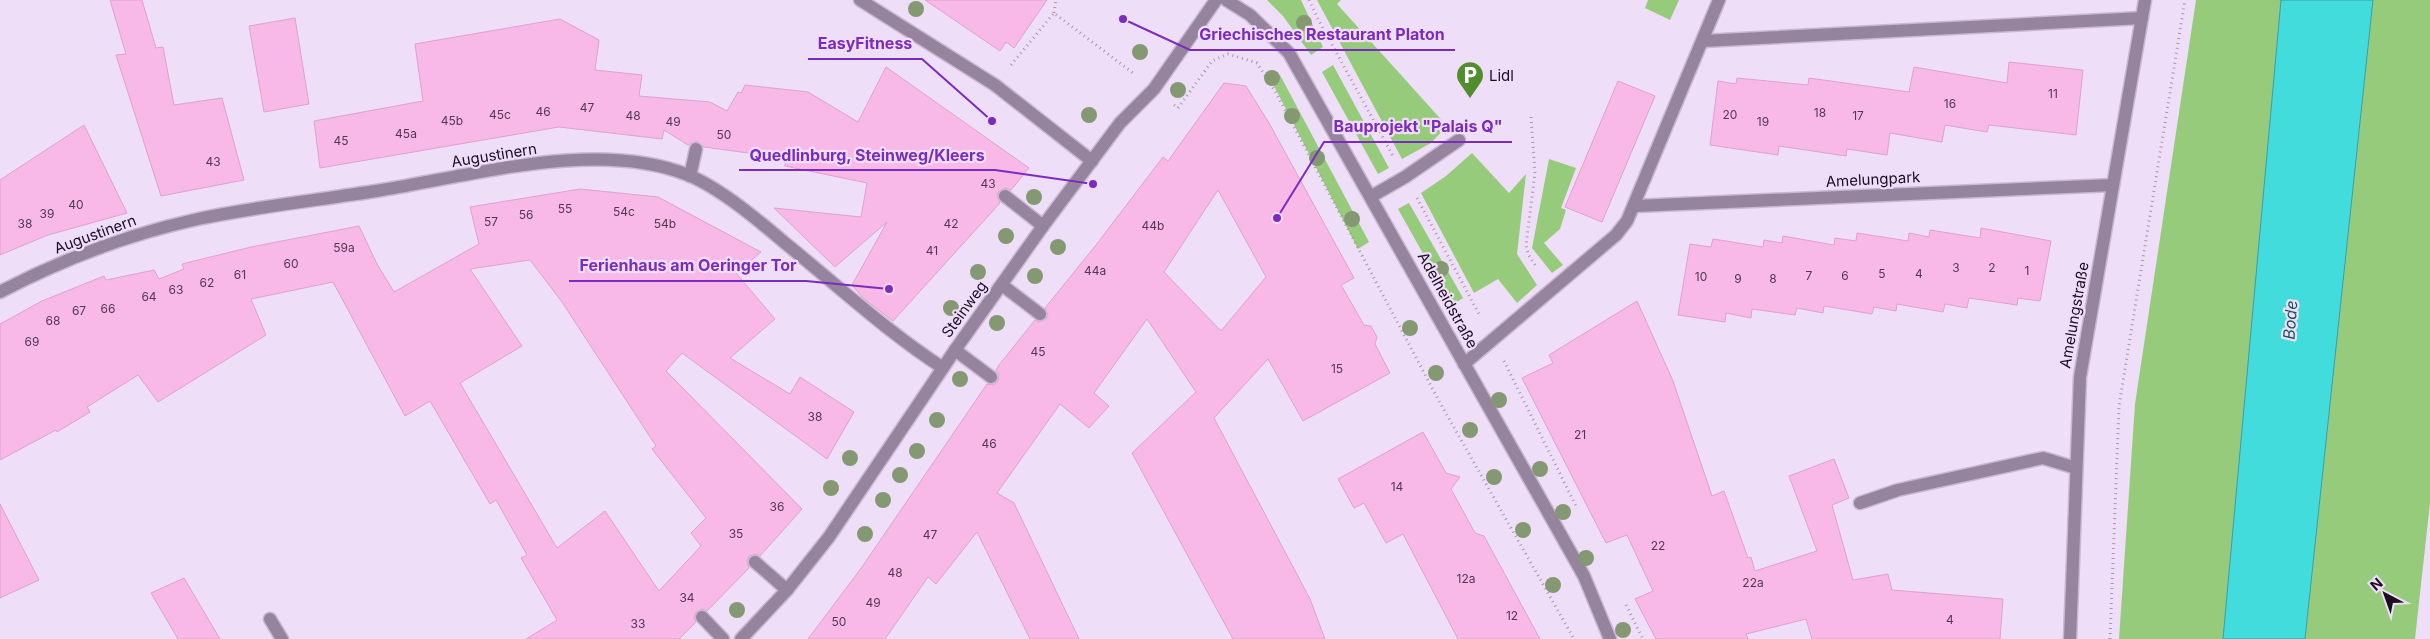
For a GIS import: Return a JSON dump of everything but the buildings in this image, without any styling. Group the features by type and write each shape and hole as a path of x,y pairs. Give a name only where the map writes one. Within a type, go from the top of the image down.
{"street":[{"path":"860,0 995,85 1092,161"},
{"name":"Steinweg","path":"741,639 787,590 829,537 955,350 1044,226 1120,123 1154,89 1216,0"},
{"name":"Adelheidstraße","path":"1226,0 1250,15 1290,53 1584,576 1610,639"},
{"path":"1464,364 1616,235 1627,221 1719,0"},
{"name":"Amelungstraße","path":"2070,639 2080,377 2146,0"},
{"path":"1703,42 2142,18"},
{"path":"1372,196 1405,177 1459,140"},
{"path":"690,176 696,149"},
{"name":"Augustinern","path":"0,292 92,249 158,228 200,218 534,164 614,159 660,166 690,176 756,219 904,343 943,368"},
{"name":"Amelungpark","path":"1634,206 2113,185"},
{"path":"1005,196 1044,226"},
{"path":"1002,285 1040,314"},
{"path":"955,350 991,377"},
{"path":"1860,503 1898,490 2043,458 2076,468"},
{"path":"755,562 787,590"},
{"path":"702,617 723,639"},
{"path":"270,619 282,639"}],"path":[{"path":"995,85 1054,14 1056,0"},
{"path":"2110,639 2119,406 2185,0"},
{"path":"1054,14 1178,108 1212,61 1228,54 1256,63 1275,91 1439,402 1574,639"},
{"path":"1531,117 1535,174 1526,245 1532,262 1553,288"},
{"path":"1493,340 1577,507"},
{"path":"1626,604 1643,639"}],"shaded area":[{"path":"1267,0 1301,0 1323,47 1311,55 1283,16"},
{"path":"1317,0 1341,0 1337,4 1447,126 1431,143 1402,159"},
{"path":"1648,0 1679,0 1670,20 1645,8"},
{"path":"2196,0 2281,0 2223,639 2119,639 2135,404"},
{"path":"2373,0 2430,0 2430,503 2415,639 2305,639"},
{"path":"1333,65 1389,168 1378,174 1322,72"},
{"path":"1280,75 1369,242 1358,249 1271,80"},
{"path":"1472,153 1509,193 1526,174 1517,254 1537,285 1517,303 1498,279 1474,293 1421,193 1446,176"},
{"path":"1549,159 1576,168 1561,208 1566,210 1560,229 1544,243 1563,265 1552,273 1532,248"},
{"path":"1409,203 1463,298 1452,305 1398,209"}],"water":[{"name":"Bode","path":"2281,0 2373,0 2305,639 2223,639"}],"place":[{"name":"Griechisches Restaurant Platon","path":"1123,19"},
{"name":"Lidl","path":"1470,99"},
{"name":"EasyFitness","path":"992,121"},
{"name":"Quedlinburg, Steinweg/Kleers","path":"1093,184"},
{"name":"Bauprojekt \"Palais Q\"","path":"1277,218"},
{"name":"Ferienhaus am Oeringer Tor","path":"889,289"}]}
